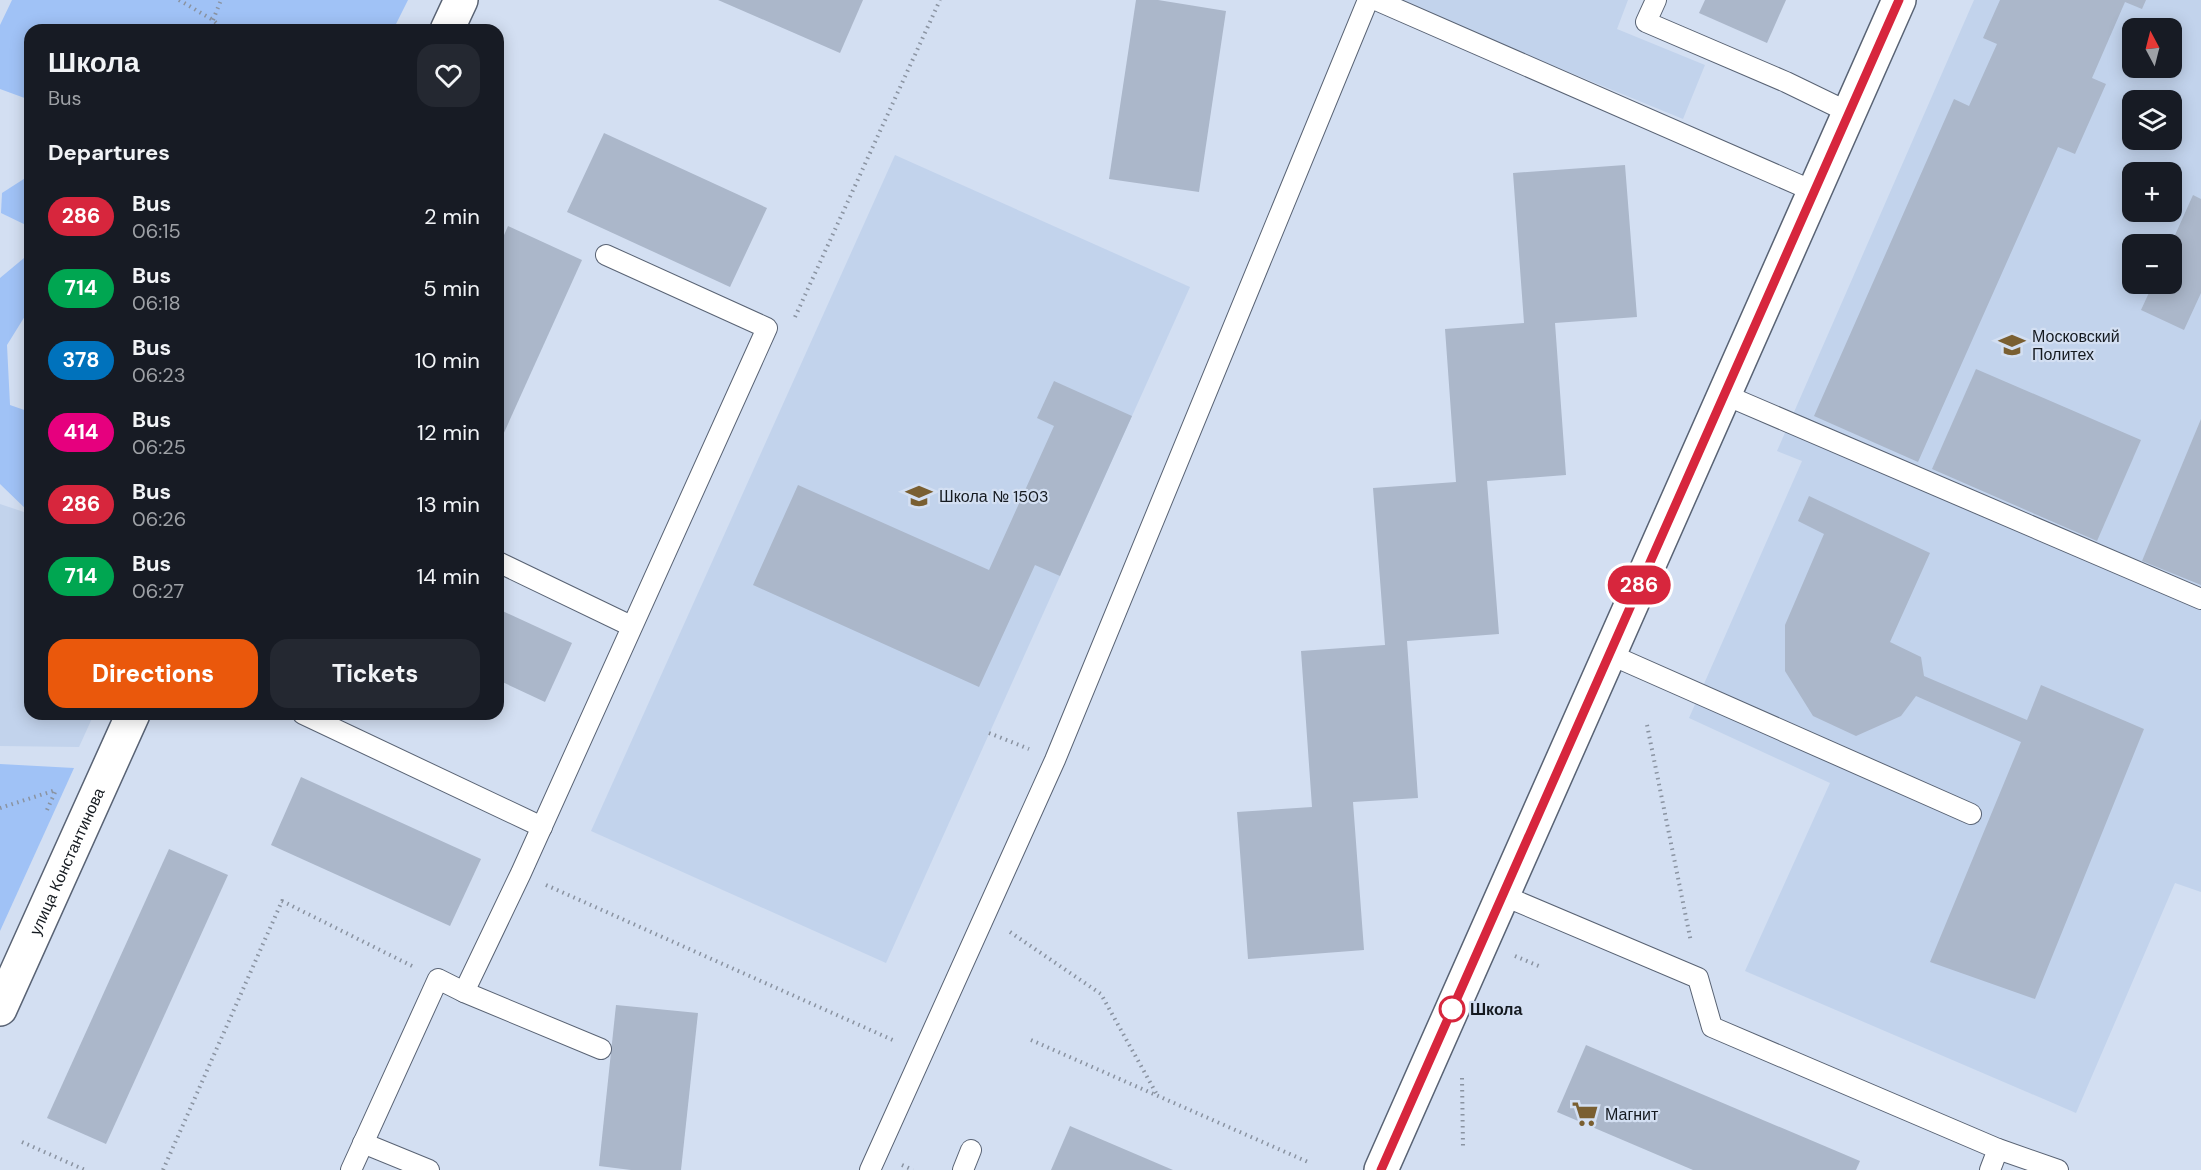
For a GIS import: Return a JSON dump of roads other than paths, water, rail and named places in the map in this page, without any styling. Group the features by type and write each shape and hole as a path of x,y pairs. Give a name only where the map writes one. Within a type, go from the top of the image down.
{"street":[{"path":"450,24 461,0"},
{"path":"1381,1170 1899,0"},
{"name":"улица Константинова","path":"0,1010 130,720"}],"lane":[{"path":"870,1170 1055,760 1368,0"},
{"path":"1376,0 1814,191"},
{"path":"1656,0 1646,22 1786,82 1850,113"},
{"path":"464,992 521,873 767,328 606,255"},
{"path":"1723,394 2201,599"},
{"path":"504,565 631,626"},
{"path":"1609,654 1971,814"},
{"path":"316,720 542,826"},
{"path":"1502,895 1698,978 1712,1027 1998,1149 2058,1170"},
{"path":"351,1170 438,979 601,1049"},
{"path":"363,1143 429,1170"},
{"path":"1990,1170 1998,1149"},
{"path":"963,1170 972,1150"}],"place":[{"name":"Московский Политех","path":"2012,345"},
{"name":"Школа № 1503","path":"919,496"},
{"name":"Школа","path":"1452,1009"},
{"name":"Магнит","path":"1585,1114"}]}
